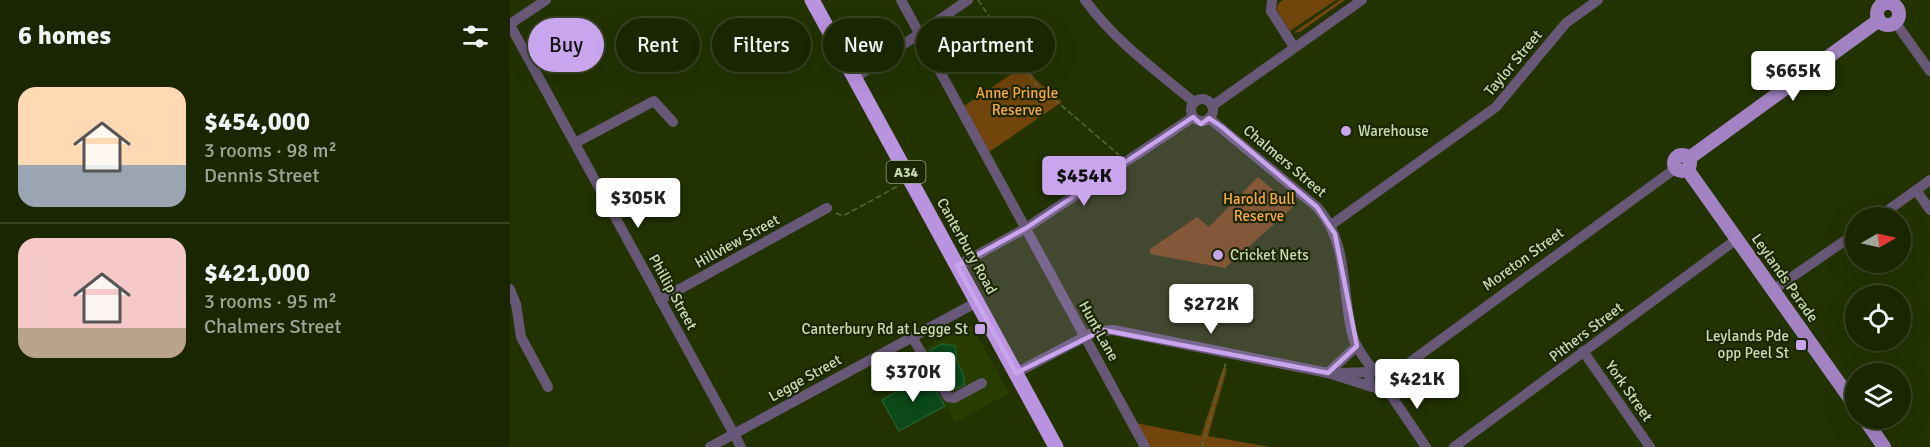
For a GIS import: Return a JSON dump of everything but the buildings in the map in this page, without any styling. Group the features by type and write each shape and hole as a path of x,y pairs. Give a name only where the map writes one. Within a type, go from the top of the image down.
{"highway":[{"name":"Canterbury Road","path":"812,0 1056,447"}],"main road":[{"path":"1881,2 1903,4 1895,22 1885,24 1879,20 1878,9 1881,2"},
{"name":"Moreton Street","path":"1683,166 1879,20"},
{"name":"Leylands Parade","path":"1683,166 1845,391"},
{"path":"1872,429 1884,447"}],"street":[{"path":"510,25 546,0"},
{"name":"Hunt Lane","path":"902,0 916,26"},
{"path":"942,18 969,0"},
{"path":"1085,0 1103,25 1194,102"},
{"path":"1272,0 1271,12 1294,47"},
{"path":"1212,106 1362,0"},
{"name":"Taylor Street","path":"1330,225 1496,107 1566,22 1598,0"},
{"path":"1895,22 1930,71"},
{"name":"Phillip Street","path":"510,25 741,447"},
{"path":"855,78 916,36"},
{"name":"Hunt Lane","path":"941,72 1145,447"},
{"path":"1204,99 1212,106 1213,113 1209,118 1199,121 1193,117 1191,111 1194,102 1204,99"},
{"path":"575,143 654,101 673,122"},
{"path":"957,266 1026,228 1193,117"},
{"name":"Chalmers Street","path":"1209,118 1317,207 1330,225 1338,245 1357,346 1372,371"},
{"name":"Moreton Street","path":"1391,376 1683,166"},
{"path":"1892,207 1930,180"},
{"path":"1916,190 1930,210"},
{"name":"Hillview Street","path":"660,300 827,208"},
{"name":"Pithers Street","path":"1454,447 1737,239"},
{"path":"1773,290 1845,240"},
{"path":"510,289 516,304 521,337 548,387"},
{"name":"Legge Street","path":"710,447 977,302"},
{"path":"1016,373 1084,336 1094,332 1113,330 1328,374 1379,390 1386,388"},
{"path":"912,337 948,397 954,398 982,383"},
{"path":"1328,374 1357,346"},
{"name":"York Street","path":"1583,351 1650,447"},
{"path":"1328,374 1383,368 1391,376 1386,388"},
{"path":"1372,371 1369,381 1372,387"},
{"path":"1386,388 1426,447"}],"path":[{"path":"978,0 1033,81 1126,162"},
{"path":"827,208 843,216 899,185"},
{"path":"1202,447 1229,353"}],"highlighted area":[{"path":"1193,117 1201,124 1209,118 1222,127 1317,207 1335,234 1357,346 1328,373 1103,330 1016,373 957,266 1026,228"}],"shaded area":[{"path":"970,323 1009,393 955,423 918,352"}],"green space":[{"path":"1283,0 1336,0 1290,31 1277,10 1278,4"},
{"path":"1340,0 1345,0 1300,32 1293,33"},
{"name":"Anne Pringle Reserve","path":"1015,72 1030,72 1036,80 1062,102 989,152 964,106"},
{"name":"Harold Bull Reserve","path":"1258,177 1293,207 1225,268 1150,254 1150,249 1197,217 1209,227"},
{"path":"1223,368 1227,369 1208,436 1270,447 1149,447 1136,423 1201,436"}],"place":[{"name":"Warehouse","path":"1346,131"},
{"name":"Cricket Nets","path":"1218,255"},
{"name":"Canterbury Rd at Legge St","path":"980,329"},
{"name":"Leylands Pde opp Peel St","path":"1801,345"}]}
